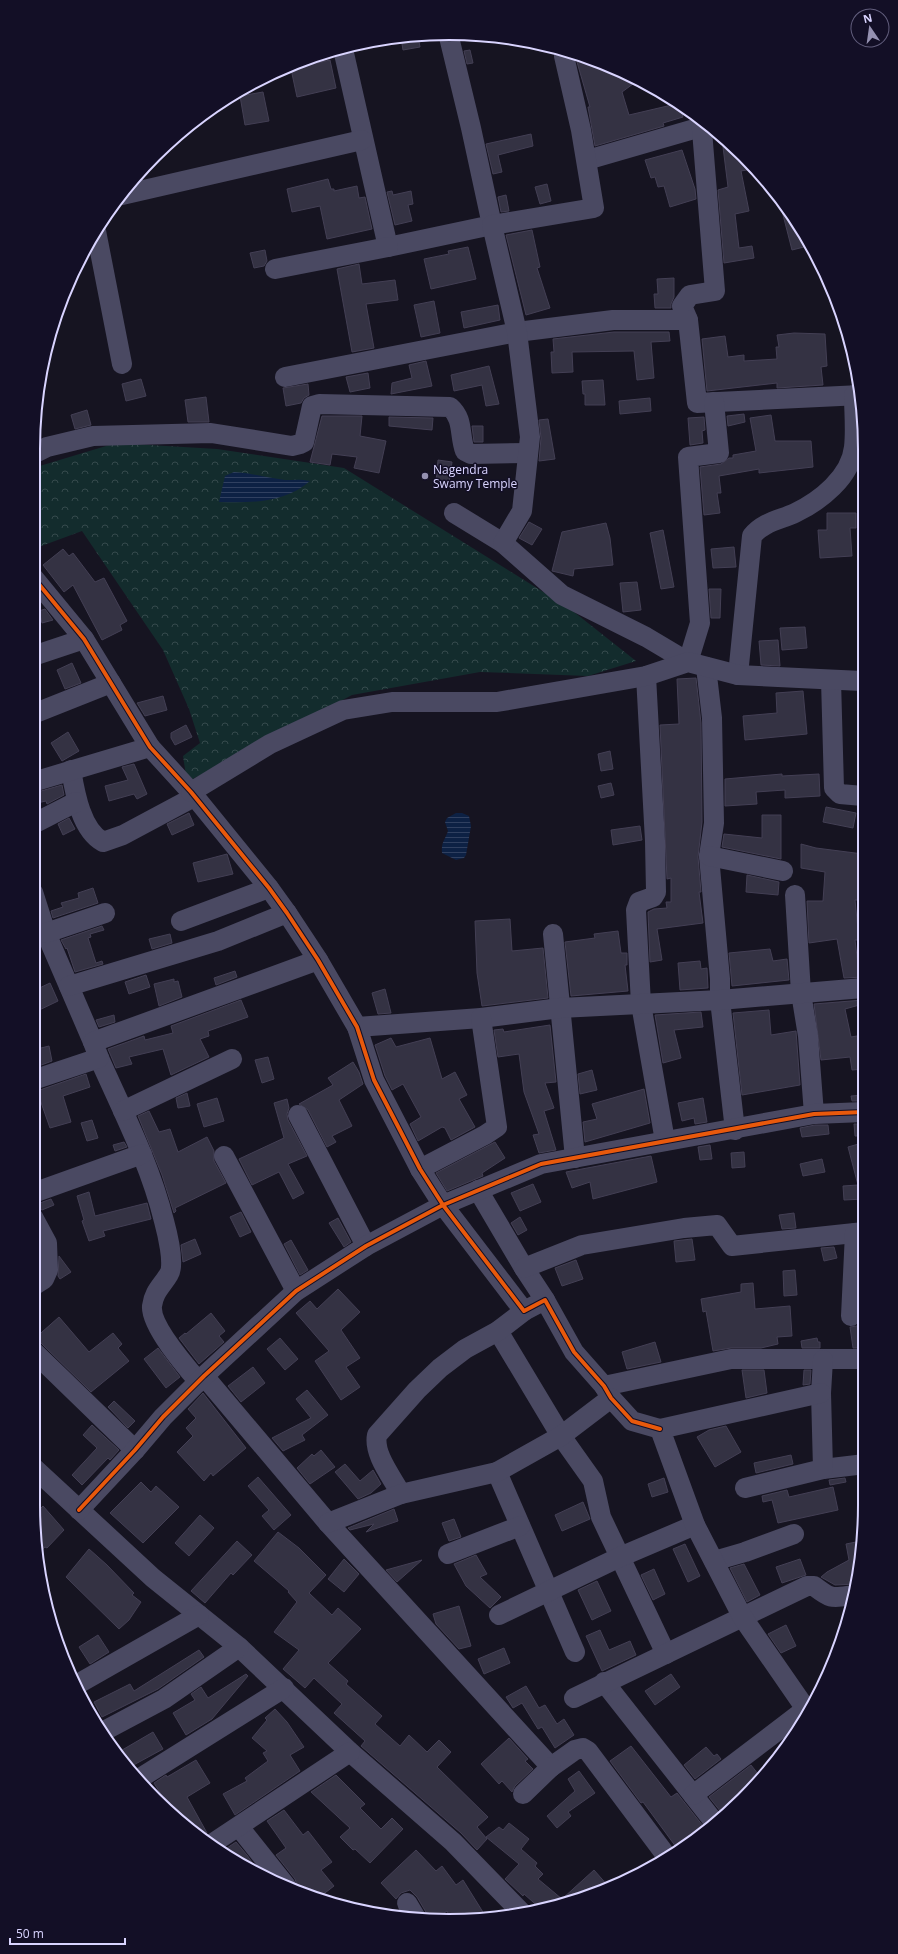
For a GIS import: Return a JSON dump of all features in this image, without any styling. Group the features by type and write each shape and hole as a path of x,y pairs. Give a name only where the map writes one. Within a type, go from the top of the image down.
{"street":[{"path":"450,40 517,332 530,437 522,511 503,543"},
{"path":"344,54 362,140 388,246"},
{"path":"275,269 492,225 594,208 587,160 564,57"},
{"path":"587,160 698,125"},
{"path":"704,130 715,291 690,295 682,306 688,320 697,403 855,395"},
{"path":"130,193 362,140"},
{"path":"98,240 122,364"},
{"path":"285,377 517,332 613,320 688,320"},
{"path":"714,402 719,453 688,457 700,623 697,664 712,718 714,823 710,856 720,979 720,1000 735,1130"},
{"path":"40,450 47,447 93,436 211,433 292,446 304,442 310,411 312,406 319,404 450,407 457,413 460,421 462,444 465,452 470,454 528,453"},
{"path":"738,676 752,536 768,523 794,514 817,501 846,472 854,448 856,415"},
{"path":"454,513 503,543 562,595 697,664 738,676 858,681"},
{"path":"40,586 84,639 150,747 192,794 288,913 318,960 357,1027 374,1080 420,1169 443,1205 524,1311"},
{"path":"40,654 84,639"},
{"path":"71,770 76,802 94,837 103,842 123,836 270,744 343,710 392,702 497,702 646,676 697,664"},
{"path":"646,676 655,841 656,892 653,897 637,904 641,1004 666,1142"},
{"path":"832,680 834,788 840,794 858,796"},
{"path":"40,711 111,683"},
{"path":"40,780 150,747"},
{"path":"40,820 76,802"},
{"path":"710,856 784,871"},
{"path":"181,921 269,888"},
{"path":"795,895 801,994 808,1036 814,1114"},
{"path":"46,933 105,913"},
{"path":"69,986 218,941 288,913"},
{"path":"40,914 46,933 122,1111 145,1160 164,1221 171,1259 170,1273 156,1291 152,1307 156,1320 174,1352 201,1379 328,1523 551,1767"},
{"path":"553,934 575,1158"},
{"path":"40,1077 96,1050 318,960"},
{"path":"357,1027 481,1018 560,1008 720,1000 858,988"},
{"path":"420,1169 485,1135 497,1126 481,1018"},
{"path":"122,1111 232,1059"},
{"path":"79,1510 135,1450 163,1417 201,1379 296,1291 366,1246 443,1205 541,1164 735,1130 814,1114 858,1112"},
{"path":"298,1115 366,1246"},
{"path":"40,1190 142,1154"},
{"path":"224,1156 296,1291"},
{"path":"478,1190 524,1268 545,1300 574,1352 632,1421 660,1429 821,1393"},
{"path":"524,1268 582,1245 684,1228 717,1225 732,1246 858,1232"},
{"path":"40,1230 47,1243 48,1270 44,1279 40,1282"},
{"path":"851,1316 858,1251"},
{"path":"400,1494 379,1453 376,1441 377,1435 417,1390 440,1368 465,1349 498,1331 524,1311 545,1300"},
{"path":"498,1331 561,1436 593,1481 601,1517 666,1654"},
{"path":"40,1358 135,1450"},
{"path":"328,1523 400,1494 497,1472 561,1436 607,1392 731,1360 858,1359"},
{"path":"823,1360 821,1393 823,1469"},
{"path":"660,1429 695,1525 743,1618 804,1707"},
{"path":"745,1488 823,1469 858,1465"},
{"path":"497,1472 575,1652"},
{"path":"40,1480 79,1510 154,1578 239,1647 350,1752 453,1842 515,1909"},
{"path":"499,1615 620,1557 695,1525"},
{"path":"448,1554 520,1526"},
{"path":"714,1561 745,1552 794,1534"},
{"path":"574,1698 604,1682 743,1618 807,1586 814,1586 825,1595 834,1598 847,1596"},
{"path":"80,1682 199,1615"},
{"path":"107,1729 164,1699 239,1647"},
{"path":"604,1682 712,1819"},
{"path":"143,1777 284,1688"},
{"path":"693,1795 798,1717"},
{"path":"523,1794 551,1767 575,1750 583,1748 588,1751 664,1853"},
{"path":"217,1841 240,1827 350,1752"},
{"path":"240,1827 279,1877"}],"green space":[{"path":"116,443 217,449 344,468 569,608 636,661 588,676 480,672 352,695 187,782 183,756 200,743 189,709 163,650 82,531 40,547 40,466"}],"water":[{"path":"234,472 285,480 310,481 290,494 279,498 255,502 219,502 225,476"},
{"path":"456,813 462,813 469,816 471,826 466,855 464,858 456,860 442,853 442,849 448,831 445,822 447,818"}],"building":[{"path":"419,41 420,47 403,50 402,43"},
{"path":"470,50 473,63 467,64 464,51"},
{"path":"330,60 336,88 297,97 291,71"},
{"path":"577,62 606,71 633,84 622,92 629,115 670,105 682,113 683,117 663,123 664,126 595,146 588,107 590,107"},
{"path":"263,92 269,121 245,125 240,98 245,95"},
{"path":"531,134 533,146 498,155 502,172 493,174 486,144"},
{"path":"723,145 748,170 741,171 749,211 735,214 739,248 752,246 754,258 724,263 718,190 728,187"},
{"path":"682,150 695,189 696,199 670,207 664,186 658,187 655,177 651,178 645,160"},
{"path":"328,179 331,189 334,189 334,191 357,186 359,198 365,197 372,229 327,239 320,206 292,212 287,189"},
{"path":"547,184 551,201 540,204 535,187"},
{"path":"392,191 393,195 411,191 413,204 408,205 412,221 395,225 387,192"},
{"path":"506,195 509,211 501,212 498,197"},
{"path":"783,213 804,247 792,250"},
{"path":"532,230 540,267 537,268 550,308 526,315 506,235"},
{"path":"468,247 476,279 431,289 424,259 449,254 448,251"},
{"path":"265,250 267,261 264,266 254,268 250,253"},
{"path":"359,264 362,284 395,280 398,300 366,304 374,348 352,352 337,269"},
{"path":"674,278 674,297 671,308 655,308 654,294 658,294 657,279"},
{"path":"434,301 440,333 421,337 414,305"},
{"path":"498,305 500,320 464,328 461,312"},
{"path":"614,332 669,332 670,341 651,342 654,378 637,380 634,351 572,352 573,372 552,373 551,352 554,352 553,339"},
{"path":"794,333 825,334 827,366 821,367 823,385 777,388 777,383 707,391 702,339 725,336 728,357 744,355 744,361 777,359 776,347 779,347 777,335"},
{"path":"426,361 432,386 391,394 392,383 412,378 409,365"},
{"path":"489,366 499,404 486,406 482,385 454,391 451,375"},
{"path":"368,373 370,388 350,392 346,377"},
{"path":"141,379 146,396 126,401 122,384"},
{"path":"603,380 605,405 585,405 585,394 583,394 582,381"},
{"path":"308,384 309,395 304,398 301,403 286,406 283,388"},
{"path":"206,397 209,422 188,422 185,400"},
{"path":"650,398 651,411 620,414 619,401"},
{"path":"87,410 91,425 75,429 71,415"},
{"path":"744,414 745,422 728,426 727,416"},
{"path":"771,415 775,441 811,441 813,467 759,473 759,469 719,476 721,493 717,493 720,513 704,515 700,467 721,464 729,458 733,458 733,455 756,451 750,418"},
{"path":"322,416 362,416 360,436 386,441 379,473 354,468 357,457 332,454 330,465 310,462"},
{"path":"389,417 433,418 432,430 389,426"},
{"path":"704,417 705,430 702,431 703,443 690,445 688,418"},
{"path":"548,419 555,459 539,461 541,438 539,420"},
{"path":"472,426 483,426 483,442 474,442"},
{"path":"438,460 452,462 449,483 436,482"},
{"path":"827,513 856,513 856,528 850,528 852,556 820,558 818,530 827,530"},
{"path":"529,522 542,529 532,545 519,538"},
{"path":"606,523 610,538 613,565 574,569 573,576 552,571 562,532"},
{"path":"663,530 674,587 661,589 650,533"},
{"path":"734,547 736,567 713,568 711,549"},
{"path":"63,549 69,556 73,553 95,582 104,578 127,621 120,625 122,630 102,640 73,585 64,592 43,565"},
{"path":"637,582 641,610 623,612 620,583"},
{"path":"709,589 721,589 720,618 711,618"},
{"path":"45,609 53,620 42,623 40,611"},
{"path":"805,627 807,648 782,650 780,628"},
{"path":"778,640 780,666 761,665 759,641"},
{"path":"72,663 81,683 65,689 57,670"},
{"path":"696,678 701,723 702,822 698,857 701,892 699,892 703,923 657,929 662,960 650,962 648,912 654,909 667,908 666,902 671,902 671,878 667,879 660,725 679,724 677,679"},
{"path":"803,691 807,734 745,740 743,716 777,713 776,693"},
{"path":"163,696 167,710 145,716 137,703"},
{"path":"186,725 192,737 175,745 171,738 171,733"},
{"path":"68,732 79,751 62,761 51,743"},
{"path":"610,751 613,769 601,771 598,754"},
{"path":"134,764 147,794 137,799 134,794 109,801 105,786 128,780 122,767"},
{"path":"782,774 782,776 819,774 820,796 785,798 785,790 756,792 757,804 725,806 725,779"},
{"path":"611,783 614,795 601,798 598,786"},
{"path":"62,785 64,795 47,804 46,801 40,802 40,791"},
{"path":"826,807 856,813 853,828 823,822"},
{"path":"189,813 194,825 172,835 167,824"},
{"path":"762,815 781,815 781,859 722,847 724,834 762,838"},
{"path":"69,818 75,829 63,835 58,824"},
{"path":"640,826 642,840 613,845 611,830"},
{"path":"801,844 816,848 858,853 858,900 855,900 858,940 855,940 858,977 844,978 837,939 809,943 807,901 823,901 825,872 801,868"},
{"path":"227,854 233,874 198,882 193,863"},
{"path":"747,875 779,882 778,895 746,892"},
{"path":"93,888 98,903 53,918 51,911 63,907 61,903 79,898 78,893"},
{"path":"510,919 512,951 543,948 548,998 482,1006 477,973 475,921"},
{"path":"102,926 104,930 90,934 91,937 88,938 96,963 102,961 103,964 75,972 67,948 66,949 61,940"},
{"path":"618,931 621,953 627,953 627,965 625,965 628,991 571,996 565,942 595,938 594,934"},
{"path":"170,934 172,943 152,949 149,939"},
{"path":"770,949 773,961 787,959 789,980 732,986 729,953"},
{"path":"700,961 701,969 707,968 708,988 680,990 678,963"},
{"path":"235,971 237,977 216,985 214,978"},
{"path":"146,975 150,987 129,994 125,982"},
{"path":"174,979 174,982 178,981 182,997 159,1006 154,984"},
{"path":"50,983 58,1001 40,1010 40,988"},
{"path":"385,989 391,1013 378,1014 372,993"},
{"path":"241,1000 248,1017 208,1031 209,1036 200,1039 209,1057 171,1075 163,1049 129,1057 132,1064 116,1068 108,1049 144,1036 145,1040 173,1033 171,1026"},
{"path":"858,1000 858,1005 845,1009 851,1037 858,1036 858,1070 852,1070 850,1057 821,1060 814,1004"},
{"path":"769,1010 771,1035 796,1031 800,1085 742,1095 733,1013"},
{"path":"701,1012 703,1027 674,1030 681,1058 663,1063 655,1015"},
{"path":"114,1015 115,1022 99,1027 96,1020"},
{"path":"550,1025 556,1082 545,1083 554,1108 544,1111 556,1150 539,1153 533,1135 539,1134 524,1092 519,1054 498,1057 494,1030 503,1029 504,1032"},
{"path":"391,1038 396,1047 430,1038 442,1079 455,1072 467,1095 459,1099 475,1127 451,1140 445,1128 442,1127 418,1141 410,1124 421,1117 403,1084 392,1090 385,1076 375,1045"},
{"path":"49,1046 52,1061 40,1066 40,1048"},
{"path":"268,1057 274,1079 262,1083 255,1060"},
{"path":"353,1062 359,1072 363,1084 339,1100 352,1126 332,1136 336,1142 327,1147 308,1110 299,1104 333,1085 328,1078"},
{"path":"592,1070 597,1090 580,1094 578,1074"},
{"path":"86,1074 90,1087 63,1096 71,1122 50,1128 40,1100 40,1090"},
{"path":"644,1089 650,1123 585,1142 583,1122 597,1119 592,1104"},
{"path":"187,1093 190,1106 178,1108 176,1098"},
{"path":"858,1095 858,1101 852,1101 851,1096"},
{"path":"217,1098 224,1121 204,1127 197,1104"},
{"path":"703,1098 707,1122 695,1124 694,1118 682,1121 678,1103"},
{"path":"287,1099 289,1108 287,1114 288,1120 307,1156 288,1164 304,1193 293,1199 279,1172 252,1185 239,1159 284,1138 274,1103"},
{"path":"149,1111 159,1132 170,1129 178,1152 207,1137 214,1151 214,1161 226,1183 175,1208 176,1211 174,1213 162,1175 138,1116"},
{"path":"92,1120 98,1138 87,1141 81,1123"},
{"path":"854,1124 858,1124 858,1136 855,1136"},
{"path":"815,1125 828,1125 829,1134 802,1137 800,1128"},
{"path":"124,1142 127,1147 115,1151 113,1145"},
{"path":"495,1142 505,1158 482,1173 483,1176 447,1191 436,1173"},
{"path":"858,1144 858,1185 848,1147"},
{"path":"710,1145 712,1159 700,1160 698,1147"},
{"path":"744,1152 745,1167 732,1168 731,1153"},
{"path":"651,1156 657,1182 593,1199 590,1182 572,1188 566,1172"},
{"path":"822,1159 825,1172 803,1176 800,1164"},
{"path":"533,1184 541,1202 520,1211 511,1193"},
{"path":"858,1185 858,1199 844,1200 843,1186"},
{"path":"89,1192 95,1216 147,1203 151,1219 103,1231 105,1236 89,1241 82,1221 84,1220 77,1196"},
{"path":"51,1199 54,1205 42,1210 40,1208 40,1203"},
{"path":"241,1212 251,1232 240,1237 230,1217"},
{"path":"794,1213 796,1228 782,1229 779,1215"},
{"path":"520,1217 527,1230 518,1235 511,1223"},
{"path":"338,1218 351,1242 344,1247 329,1223"},
{"path":"195,1239 201,1254 183,1262 181,1245"},
{"path":"692,1239 695,1260 676,1262 674,1241"},
{"path":"291,1240 308,1270 300,1275 284,1244"},
{"path":"834,1247 837,1258 824,1261 821,1248"},
{"path":"59,1256 71,1272 60,1279 58,1276"},
{"path":"576,1260 583,1279 562,1286 555,1268"},
{"path":"795,1270 797,1295 784,1296 783,1271"},
{"path":"753,1283 755,1309 790,1306 792,1336 777,1337 778,1344 761,1348 731,1348 713,1351 706,1311 703,1312 701,1299 741,1292 741,1284"},
{"path":"338,1289 360,1312 341,1330 360,1358 346,1367 360,1387 341,1400 315,1361 329,1351 296,1313 310,1301 317,1309"},
{"path":"211,1313 225,1331 219,1336 224,1342 199,1364 179,1338"},
{"path":"59,1317 89,1352 113,1333 122,1344 118,1348 129,1361 91,1392 40,1343 40,1334"},
{"path":"858,1325 858,1348 853,1348 850,1327"},
{"path":"280,1338 298,1359 285,1370 267,1349"},
{"path":"817,1338 818,1342 820,1342 820,1348 802,1348 801,1341"},
{"path":"655,1342 661,1362 627,1369 622,1352"},
{"path":"158,1348 180,1377 166,1388 144,1359"},
{"path":"253,1367 265,1383 241,1402 228,1386"},
{"path":"742,1370 764,1370 767,1393 746,1398"},
{"path":"804,1370 811,1370 810,1384 803,1385"},
{"path":"307,1390 328,1415 302,1435 305,1440 283,1451 272,1438 311,1418 296,1399"},
{"path":"203,1393 246,1448 213,1476 211,1473 204,1481 177,1452 193,1436 186,1428 196,1418 188,1409"},
{"path":"114,1401 135,1421 128,1428 108,1407"},
{"path":"92,1425 119,1450 110,1460 108,1458 82,1485 72,1475 97,1448 83,1435"},
{"path":"726,1426 741,1452 715,1467 697,1437 709,1430"},
{"path":"321,1450 335,1467 310,1484 297,1468 312,1454 314,1456"},
{"path":"791,1455 793,1464 756,1473 754,1463"},
{"path":"345,1464 360,1481 373,1470 381,1484 371,1493 358,1499 335,1472"},
{"path":"258,1477 291,1515 274,1530 262,1516 269,1510 248,1486"},
{"path":"664,1478 668,1492 652,1497 648,1484"},
{"path":"845,1478 846,1482 830,1485 829,1480"},
{"path":"141,1482 151,1492 156,1486 179,1507 143,1543 110,1513"},
{"path":"833,1487 838,1510 778,1523 772,1500 763,1502 762,1496 787,1490 789,1497"},
{"path":"583,1502 590,1519 562,1531 555,1515"},
{"path":"43,1506 64,1530 47,1548 45,1547 42,1549 41,1532 40,1509"},
{"path":"394,1509 398,1521 366,1532 374,1524 350,1530 348,1528"},
{"path":"200,1515 214,1528 189,1556 175,1543"},
{"path":"454,1519 461,1537 449,1541 442,1523"},
{"path":"278,1532 299,1548 326,1575 309,1593 332,1615 338,1608 361,1629 328,1663 348,1681 346,1684 382,1716 375,1724 400,1746 409,1735 427,1752 439,1740 451,1752 437,1767 488,1817 477,1827 487,1839 477,1850 461,1833 361,1746 365,1741 334,1713 342,1704 314,1678 305,1688 283,1669 299,1650 274,1632 297,1602 288,1592 289,1591 254,1561"},
{"path":"237,1541 252,1555 233,1575 231,1573 205,1603 191,1591"},
{"path":"856,1542 850,1584 835,1585 821,1577 849,1560 846,1544"},
{"path":"685,1544 700,1576 688,1582 673,1549"},
{"path":"89,1549 107,1565 134,1593 132,1595 141,1602 129,1620 119,1629 66,1577"},
{"path":"476,1555 487,1574 480,1577 501,1597 490,1608 466,1586 454,1564"},
{"path":"344,1559 359,1574 344,1592 328,1579"},
{"path":"800,1559 806,1575 782,1583 776,1567"},
{"path":"422,1560 397,1582 386,1570"},
{"path":"744,1564 760,1595 747,1602 730,1568"},
{"path":"654,1569 665,1594 653,1600 641,1575"},
{"path":"597,1581 611,1611 592,1620 578,1590"},
{"path":"459,1606 471,1646 459,1649 436,1624 433,1614"},
{"path":"786,1625 796,1646 781,1653 768,1634"},
{"path":"600,1630 609,1650 630,1641 636,1655 602,1671 586,1636"},
{"path":"98,1635 109,1652 90,1664 79,1647"},
{"path":"504,1648 510,1663 484,1674 478,1659"},
{"path":"199,1650 204,1657 158,1689 102,1717 94,1702 130,1684 134,1691"},
{"path":"246,1674 248,1676 212,1719 186,1735 173,1713 195,1700 191,1694 201,1687 208,1698"},
{"path":"671,1674 680,1687 655,1705 645,1691"},
{"path":"526,1686 539,1708 545,1705 557,1724 564,1719 574,1735 555,1748 542,1727 538,1729 522,1703 513,1708 506,1697"},
{"path":"275,1709 287,1722 304,1747 290,1755 300,1771 235,1815 223,1794 247,1781 245,1778 268,1761 263,1753 267,1751 252,1738 267,1720 265,1718"},
{"path":"153,1732 163,1749 133,1765 122,1750"},
{"path":"509,1738 528,1759 525,1761 533,1769 515,1786 512,1792 502,1781 499,1784 481,1764"},
{"path":"631,1746 671,1797 677,1793 703,1825 675,1846 610,1761"},
{"path":"706,1747 714,1756 717,1754 721,1759 695,1779 684,1765"},
{"path":"196,1760 210,1783 187,1797 206,1834 179,1813 162,1796 154,1783 166,1775 167,1777"},
{"path":"751,1765 758,1774 721,1811 709,1797"},
{"path":"579,1771 595,1793 568,1812 571,1816 557,1828 547,1816 575,1791 568,1779"},
{"path":"336,1775 365,1804 360,1808 381,1829 392,1818 403,1829 370,1863 355,1849 353,1850 340,1837 350,1828 311,1792"},
{"path":"284,1810 303,1835 308,1831 332,1862 321,1870 334,1886 324,1894 297,1885 295,1879 276,1855 286,1848 267,1821"},
{"path":"509,1823 529,1839 521,1849 537,1863 535,1866 543,1874 538,1879 561,1898 536,1904 524,1894 523,1896 505,1879 519,1864 486,1837 499,1827 503,1830"},
{"path":"236,1842 253,1864 244,1859 227,1848"},
{"path":"416,1850 436,1871 442,1866 456,1885 463,1880 483,1912 448,1914 447,1911 443,1914 427,1913 417,1897 410,1890 401,1893 396,1899 381,1883"},
{"path":"594,1870 606,1883 564,1897"}],"cycle path":[{"path":"40,586 84,639 150,747 191,792 269,888 318,960 357,1027 374,1080 420,1169 443,1205 524,1311 545,1300 574,1352 604,1386 611,1398 632,1421 660,1429"},
{"path":"79,1510 135,1450 163,1417 204,1376 296,1291 366,1246 443,1205 541,1164 814,1114 858,1112"}],"place":[{"name":"Nagendra Swamy Temple","path":"425,476"}]}
